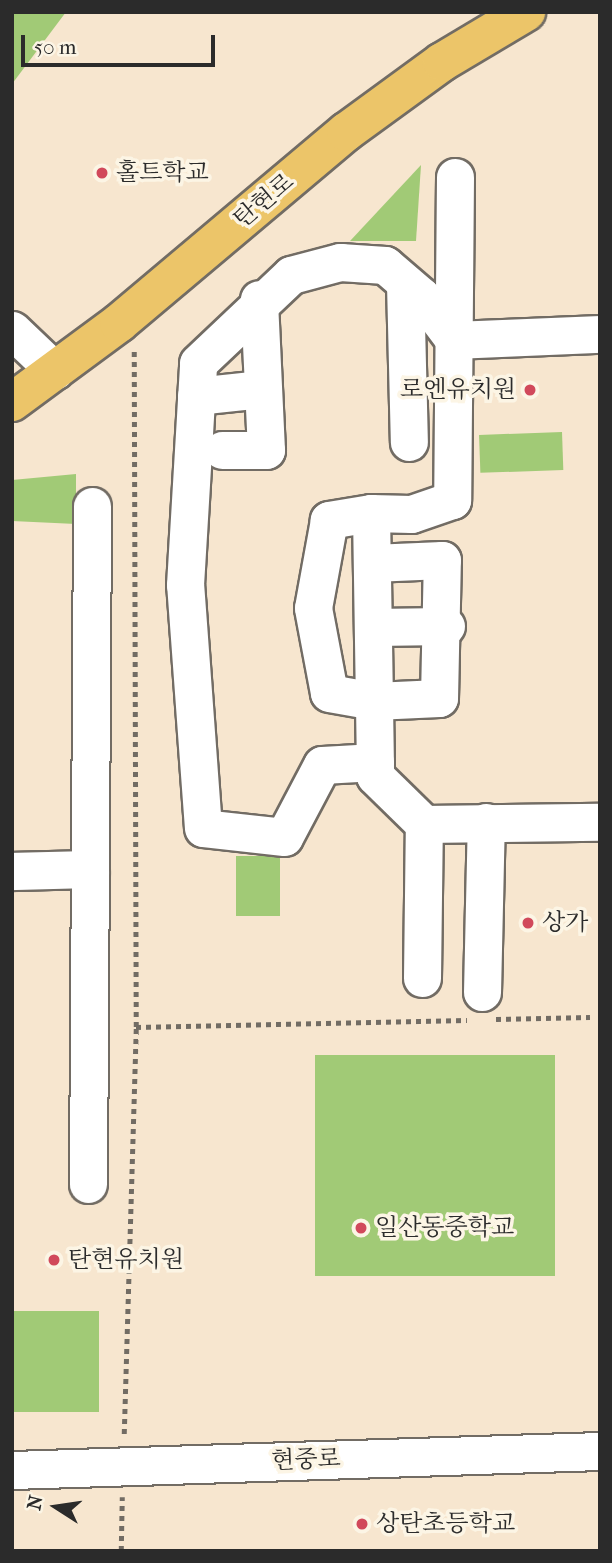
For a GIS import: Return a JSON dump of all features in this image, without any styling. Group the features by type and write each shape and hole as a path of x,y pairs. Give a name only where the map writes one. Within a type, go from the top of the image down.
{"main road":[{"name":"탄현로","path":"12,402 55,371 346,132 526,12"}],"street":[{"path":"372,563 442,560 446,626 439,698 374,701 329,693 313,608 329,520 371,513 411,514 452,500 455,177"},
{"path":"375,762 323,765 284,837 203,828 185,585 198,363 259,299 291,275 340,262 385,265 405,283 454,340"},
{"path":"405,283 409,442"},
{"path":"222,450 266,450 259,299"},
{"path":"12,330 55,371"},
{"path":"454,340 600,334"},
{"path":"196,396 262,389"},
{"path":"88,1184 92,506"},
{"path":"371,513 375,776 424,824 600,822"},
{"path":"373,627 446,626"},
{"path":"482,992 486,822"},
{"path":"422,978 424,824"},
{"path":"12,871 90,869"},
{"name":"현중로","path":"12,1469 600,1451"}],"path":[{"path":"124,1434 136,1027 134,348"},
{"path":"136,1027 590,1017"},
{"path":"121,1551 122,1489"}],"green space":[{"path":"12,12 66,12 12,84"},
{"path":"421,165 416,241 350,241"},
{"path":"562,432 563,470 480,473 479,435"},
{"path":"76,474 76,524 12,521 12,480"},
{"path":"236,856 280,856 280,916 236,916"},
{"path":"315,1055 555,1055 555,1276 315,1276"},
{"path":"12,1311 99,1311 99,1412 12,1412"}],"place":[{"name":"홀트학교","path":"102,173"},
{"name":"로엔유치원","path":"530,390"},
{"name":"상가","path":"528,923"},
{"name":"일산동중학교","path":"361,1228"},
{"name":"탄현유치원","path":"54,1260"},
{"name":"상탄초등학교","path":"362,1524"}]}
